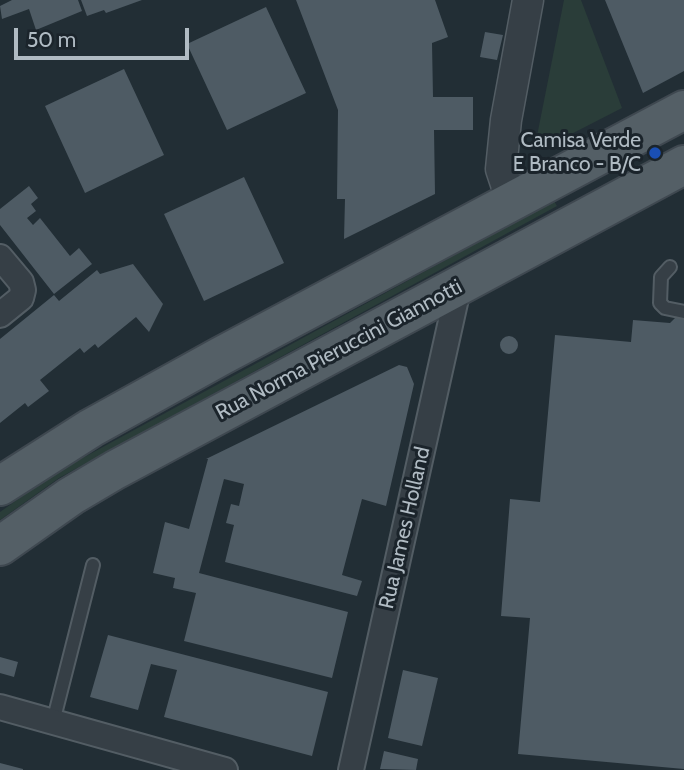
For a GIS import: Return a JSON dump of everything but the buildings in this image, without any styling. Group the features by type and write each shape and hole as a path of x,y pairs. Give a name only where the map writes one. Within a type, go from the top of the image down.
{"main road":[{"path":"0,486 91,428 221,356 684,110"},
{"name":"Rua Norma Pieruccini Giannotti","path":"0,546 71,496 115,470 684,165"}],"street":[{"path":"512,202 501,169 506,120 528,0"},
{"path":"0,257 21,282 23,290 21,298 0,315"},
{"name":"Rua James Holland","path":"351,770 459,285"},
{"path":"0,707 225,770"}],"lane":[{"path":"670,267 661,277 660,303 666,308 684,312"},
{"path":"53,722 93,565"}],"green space":[{"path":"564,0 581,0 622,108 544,148 536,141"},
{"path":"554,201 557,206 59,478 0,520 0,512 57,472"}],"place":[{"name":"Camisa Verde E Branco - B/C","path":"655,153"}]}
